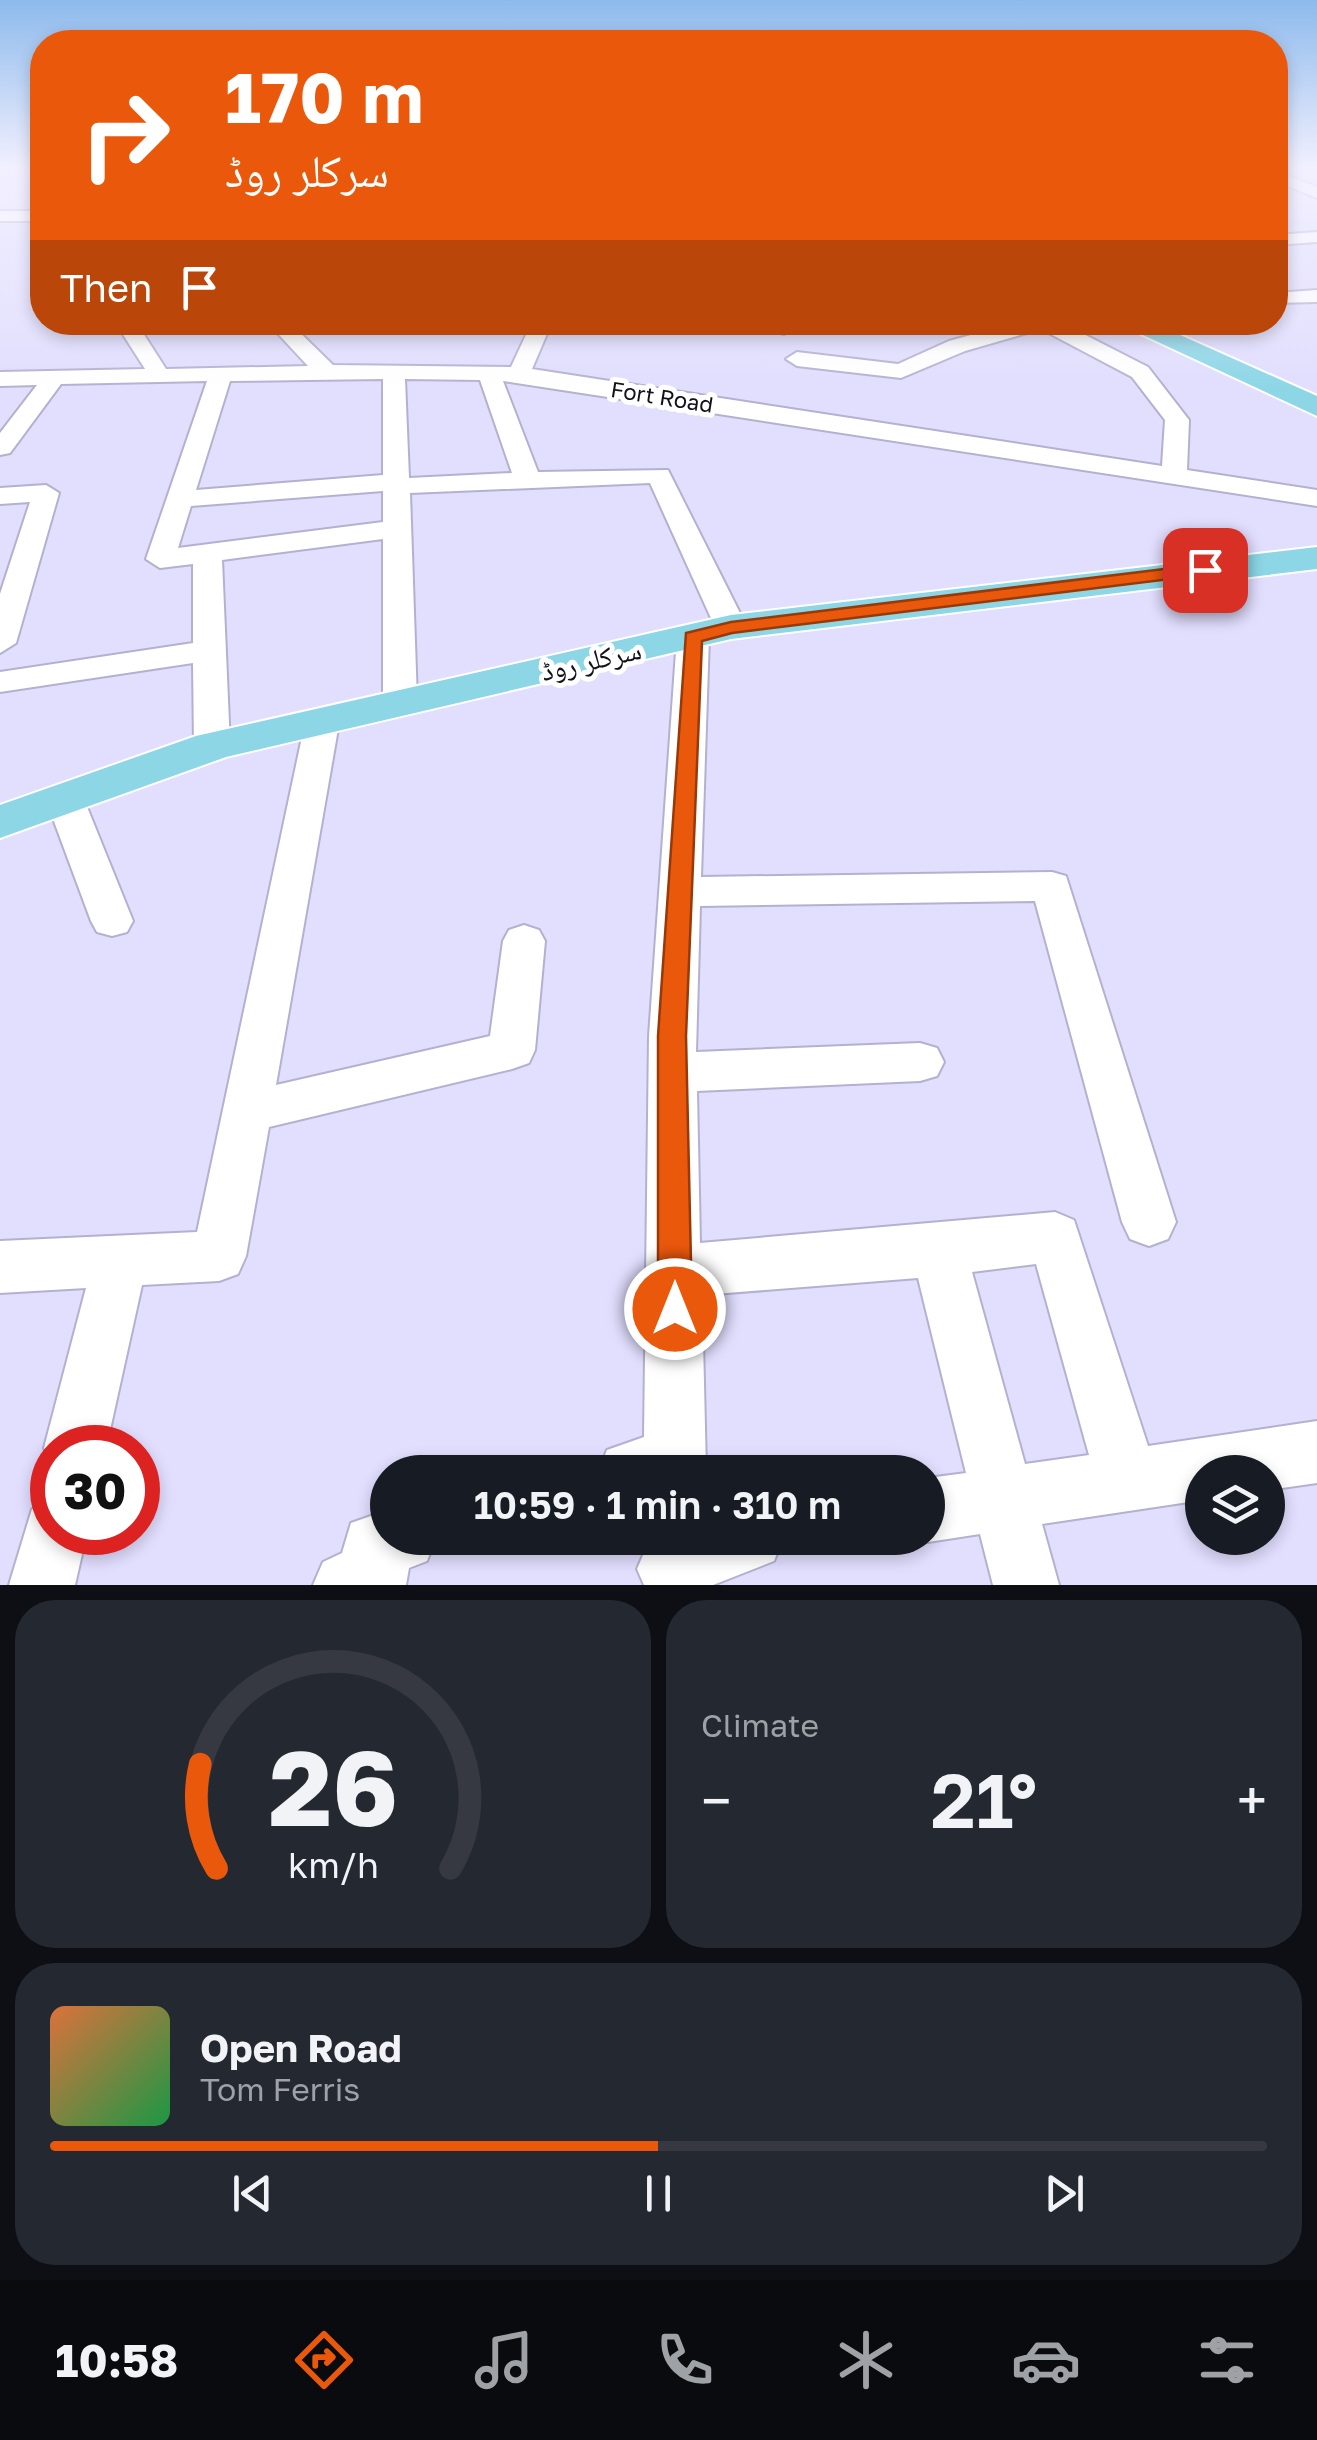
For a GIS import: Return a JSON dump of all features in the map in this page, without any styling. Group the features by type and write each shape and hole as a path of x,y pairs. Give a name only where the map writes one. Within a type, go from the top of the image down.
{"main road":[{"path":"1158,335 1313,403"},
{"name":"سرکلر روڈ","path":"1,821 212,746 712,632 1317,558"}],"street":[{"path":"1288,298 1317,296"},
{"path":"133,335 160,376"},
{"path":"290,335 327,372"},
{"path":"518,374 536,335"},
{"path":"798,359 901,371 957,346 999,335"},
{"path":"1068,335 1140,372 1177,420 1174,476"},
{"path":"811,420 845,364"},
{"name":"Fort Road","path":"0,379 327,372 518,374 1317,498"},
{"path":"394,372 400,701"},
{"path":"488,373 528,478"},
{"path":"222,374 160,560 397,530"},
{"path":"2,448 54,378"},
{"path":"182,499 397,484 659,475 712,632 680,892 672,1072 674,1271 661,1455"},
{"path":"0,496 46,493 0,643"},
{"path":"208,554 212,746"},
{"path":"0,682 208,651"},
{"path":"0,1268 219,1256 322,723"},
{"path":"64,797 112,921"},
{"path":"680,892 1052,886 1149,1222"},
{"path":"248,1112 512,1050 524,941"},
{"path":"672,1072 920,1062"},
{"path":"674,1271 939,1251 1056,1237 1128,1480"},
{"path":"939,1251 1026,1585"},
{"path":"81,1425 120,1261"},
{"path":"945,1507 1317,1452"},
{"path":"42,1585 49,1555"},
{"path":"346,1585 377,1576 375,1555"},
{"path":"671,1564 699,1555"}],"route":[{"path":"675,1309 672,1036 692,638 731,628 1205,570"}]}
